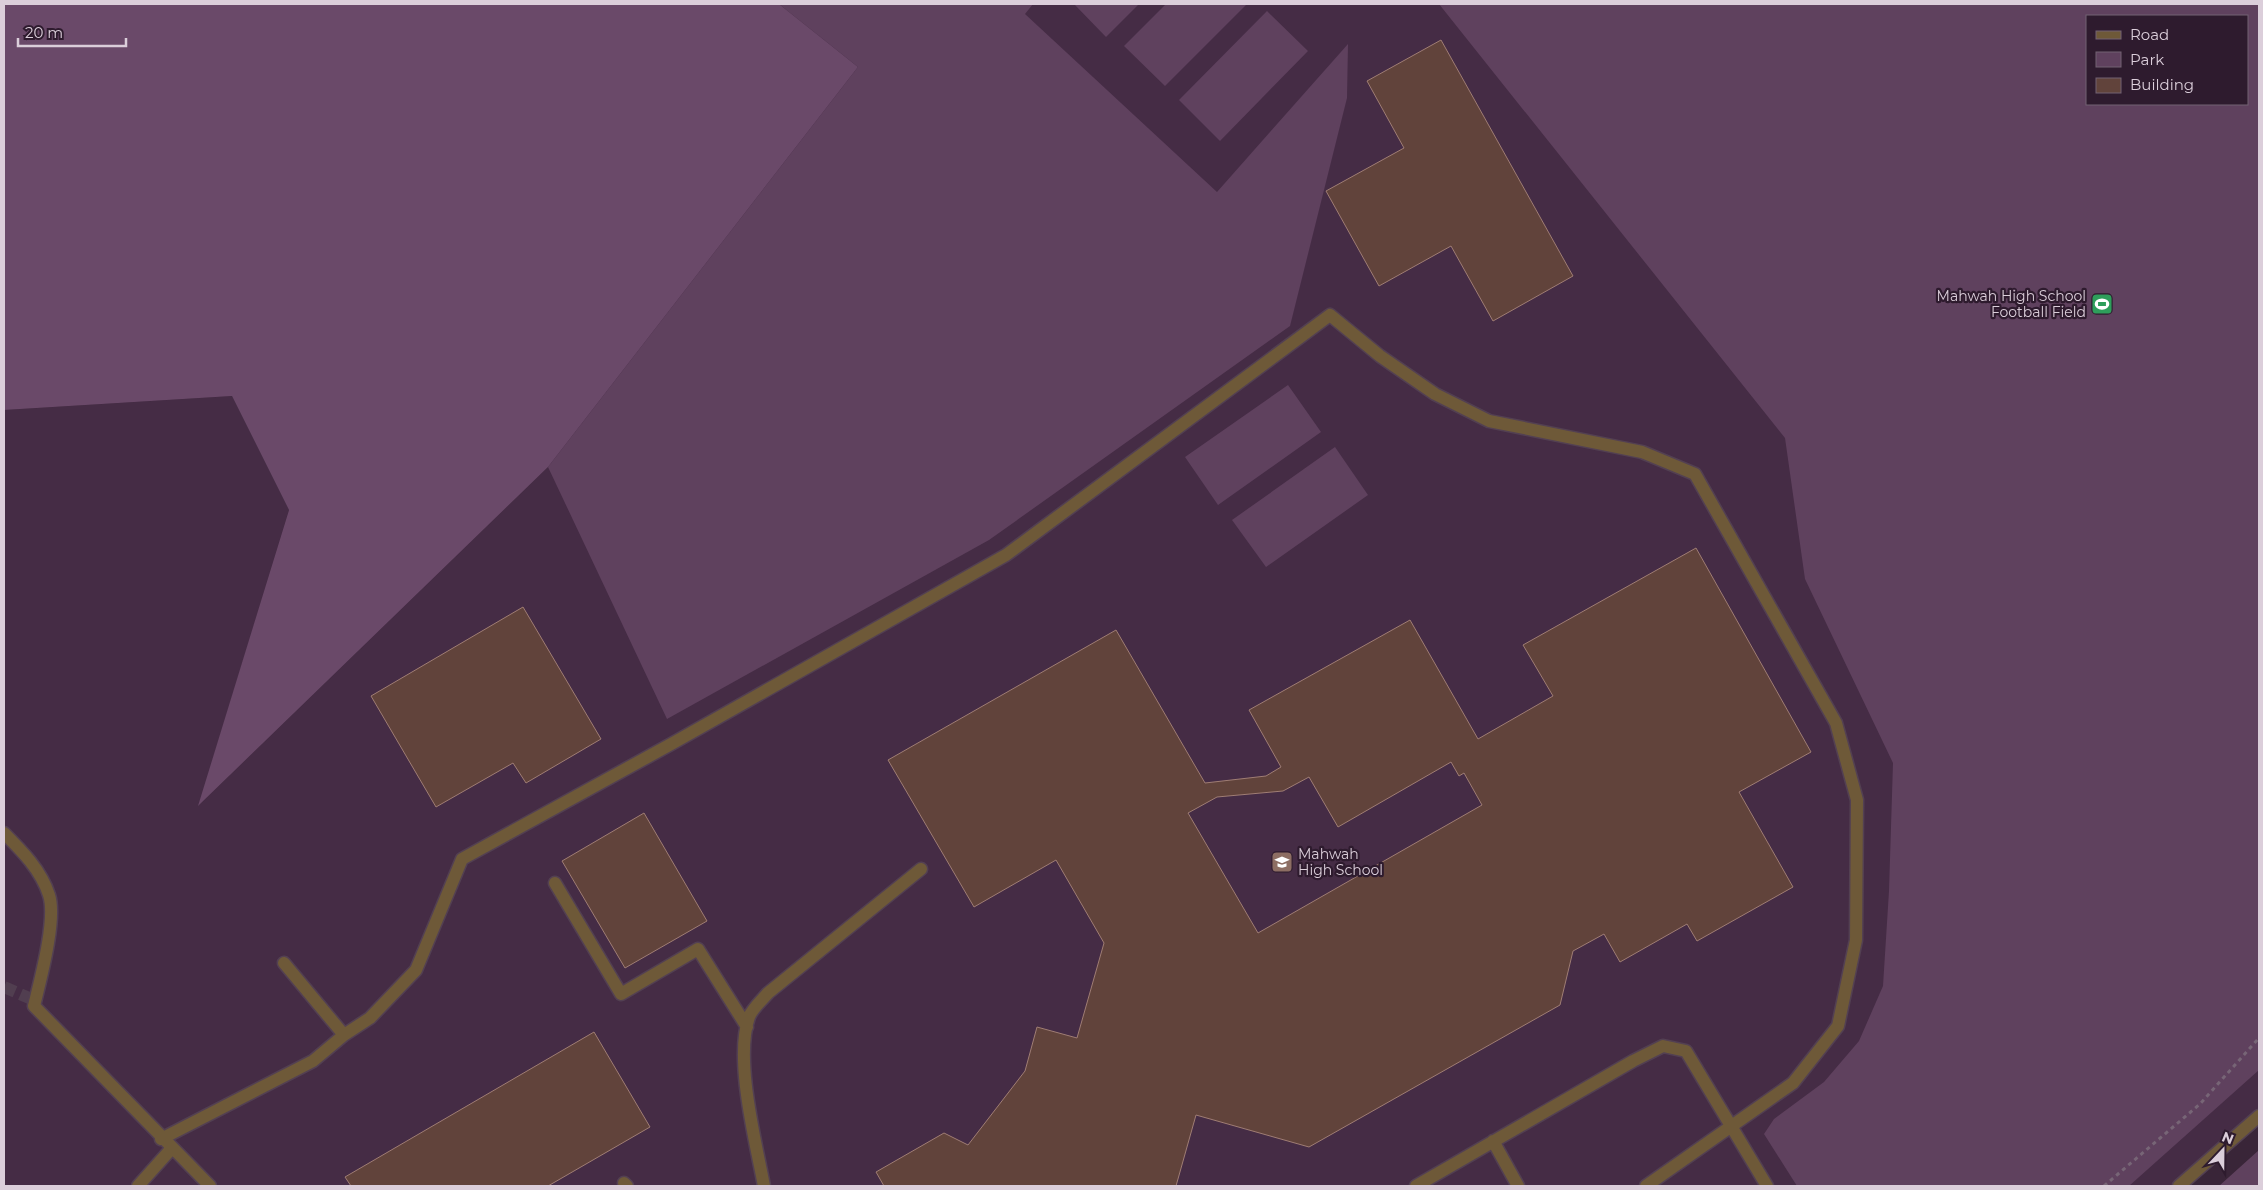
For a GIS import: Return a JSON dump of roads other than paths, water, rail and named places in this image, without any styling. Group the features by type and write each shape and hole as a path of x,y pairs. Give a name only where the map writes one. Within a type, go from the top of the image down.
{"street":[{"path":"162,1139 313,1061 344,1035 370,1018 416,970 462,859 673,743 1006,555 1330,316 1380,356 1435,394 1489,422 1642,452 1694,474 1836,723 1857,800 1856,940 1838,1026 1793,1083 1646,1186"},
{"path":"4,833 30,859 50,896 50,929 34,1006 210,1186"},
{"path":"764,1186 746,1094 745,1046 749,1016 768,993 921,869"},
{"path":"555,883 621,994 698,948 747,1028"},
{"path":"284,963 344,1035"},
{"path":"1416,1186 1633,1061 1663,1046 1686,1051 1767,1186"},
{"path":"2179,1186 2259,1116"},
{"path":"1493,1141 1518,1186"},
{"path":"138,1186 172,1148"}],"tunnel":[{"path":"4,987 36,1001"}],"place":[{"name":"Mahwah High School Football Field","path":"2102,304"},
{"name":"Mahwah High School","path":"1282,862"}]}
